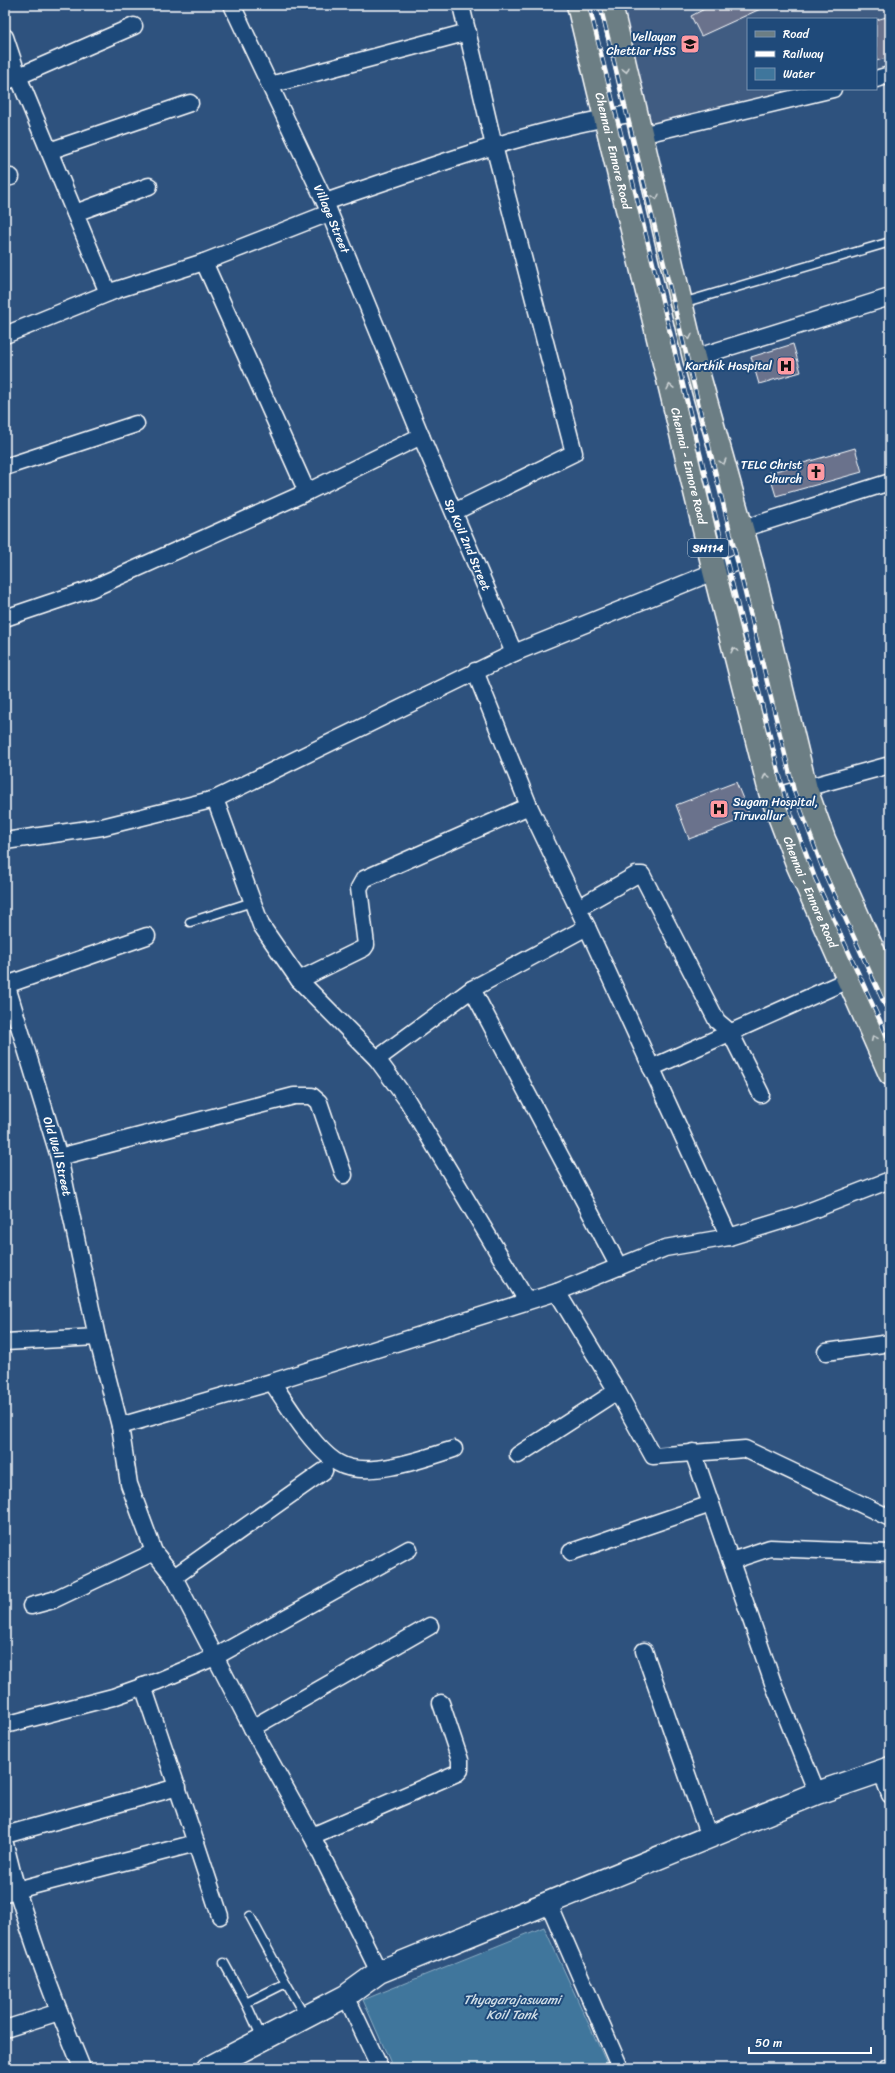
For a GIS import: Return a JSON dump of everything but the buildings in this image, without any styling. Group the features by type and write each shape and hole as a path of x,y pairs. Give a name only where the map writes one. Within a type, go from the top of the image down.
{"main road":[{"name":"Chennai - Ennore Road","path":"578,5 714,571 772,797 798,866 890,1074"},
{"name":"SH114","path":"611,5 694,358 750,557 806,789 824,839 890,988"}],"street":[{"name":"Village Street","path":"232,5 327,207 421,436"},
{"path":"454,512 574,453 494,146 462,5"},
{"path":"12,79 134,26"},
{"path":"270,85 468,32"},
{"path":"5,37 12,79 49,152 108,293"},
{"path":"877,79 890,75"},
{"path":"641,135 829,90"},
{"path":"49,152 190,103"},
{"path":"5,335 108,293 204,262 327,207 494,146 606,118 636,113"},
{"path":"75,213 149,186"},
{"path":"204,262 307,492"},
{"path":"694,358 890,297"},
{"path":"5,467 136,424"},
{"path":"5,618 91,589 307,492 421,436"},
{"name":"Sp Koil 2nd Street","path":"421,436 514,653"},
{"path":"742,529 890,482"},
{"path":"5,841 102,827 215,799 474,671 514,653 750,557"},
{"path":"474,671 528,806 587,927 729,1237"},
{"path":"772,797 890,765"},
{"path":"215,799 261,925 299,980 377,1059 407,1100 527,1301"},
{"path":"299,980 364,948 366,945 359,888 364,879 528,806"},
{"path":"578,908 636,875 642,875 717,1021 730,1032 761,1094"},
{"path":"377,1059 472,988 587,927"},
{"path":"6,983 147,936"},
{"path":"651,1068 848,980"},
{"name":"Old Well Street","path":"6,983 59,1157 97,1337 120,1426 128,1484 154,1552 174,1576 252,1728 312,1836 380,1972"},
{"path":"472,988 619,1267"},
{"path":"59,1157 294,1096 312,1096 319,1102 344,1175"},
{"path":"120,1426 272,1382 557,1292 665,1248 729,1237 797,1216 890,1180"},
{"path":"557,1292 617,1391 653,1456 657,1457 693,1452 745,1449 890,1518"},
{"path":"5,1342 97,1337"},
{"path":"826,1352 890,1342"},
{"path":"272,1382 306,1429 328,1455 339,1464 367,1469 386,1467 417,1461 454,1449"},
{"path":"518,1455 617,1391"},
{"path":"693,1452 773,1683 817,1793"},
{"path":"174,1576 324,1471"},
{"path":"571,1552 711,1504"},
{"path":"731,1561 770,1548 890,1553"},
{"path":"5,1725 113,1697 215,1657 409,1549"},
{"path":"31,1606 53,1600 154,1552"},
{"path":"252,1728 430,1626"},
{"path":"644,1651 709,1836"},
{"path":"143,1686 220,1916"},
{"path":"312,1836 457,1773 460,1770 460,1760 441,1703"},
{"path":"208,2068 346,1996 380,1972 549,1904 709,1836 817,1793 885,1769 890,1796"},
{"path":"5,1835 178,1787"},
{"path":"10,1892 196,1843"},
{"path":"5,1844 10,1892 82,2068"},
{"path":"549,1904 620,2068"},
{"path":"346,1996 380,2068"},
{"path":"5,2029 59,2012"}],"lane":[{"path":"681,303 890,242"},
{"path":"190,922 252,902"},
{"path":"250,1916 305,2017"},
{"path":"224,1963 263,2039"},
{"path":"246,2004 286,1983"}],"shaded area":[{"name":"Vellayan Chettiar HSS","path":"624,5 890,5 890,69 877,72 877,18 747,18 747,90 797,90 650,123"}],"water":[{"name":"Thyagarajaswami Koil Tank","path":"544,1927 609,2068 393,2068 363,2000"}],"railway":[{"path":"589,5 785,797 815,878 890,1043"},
{"path":"600,5 794,791 824,872 890,1016"}],"place":[{"name":"Vellayan Chettiar HSS","path":"690,44"},
{"name":"Karthik Hospital","path":"786,366"},
{"name":"TELC Christ Church","path":"816,472"},
{"name":"Sugam Hospital, Tiruvallur","path":"719,809"}]}
